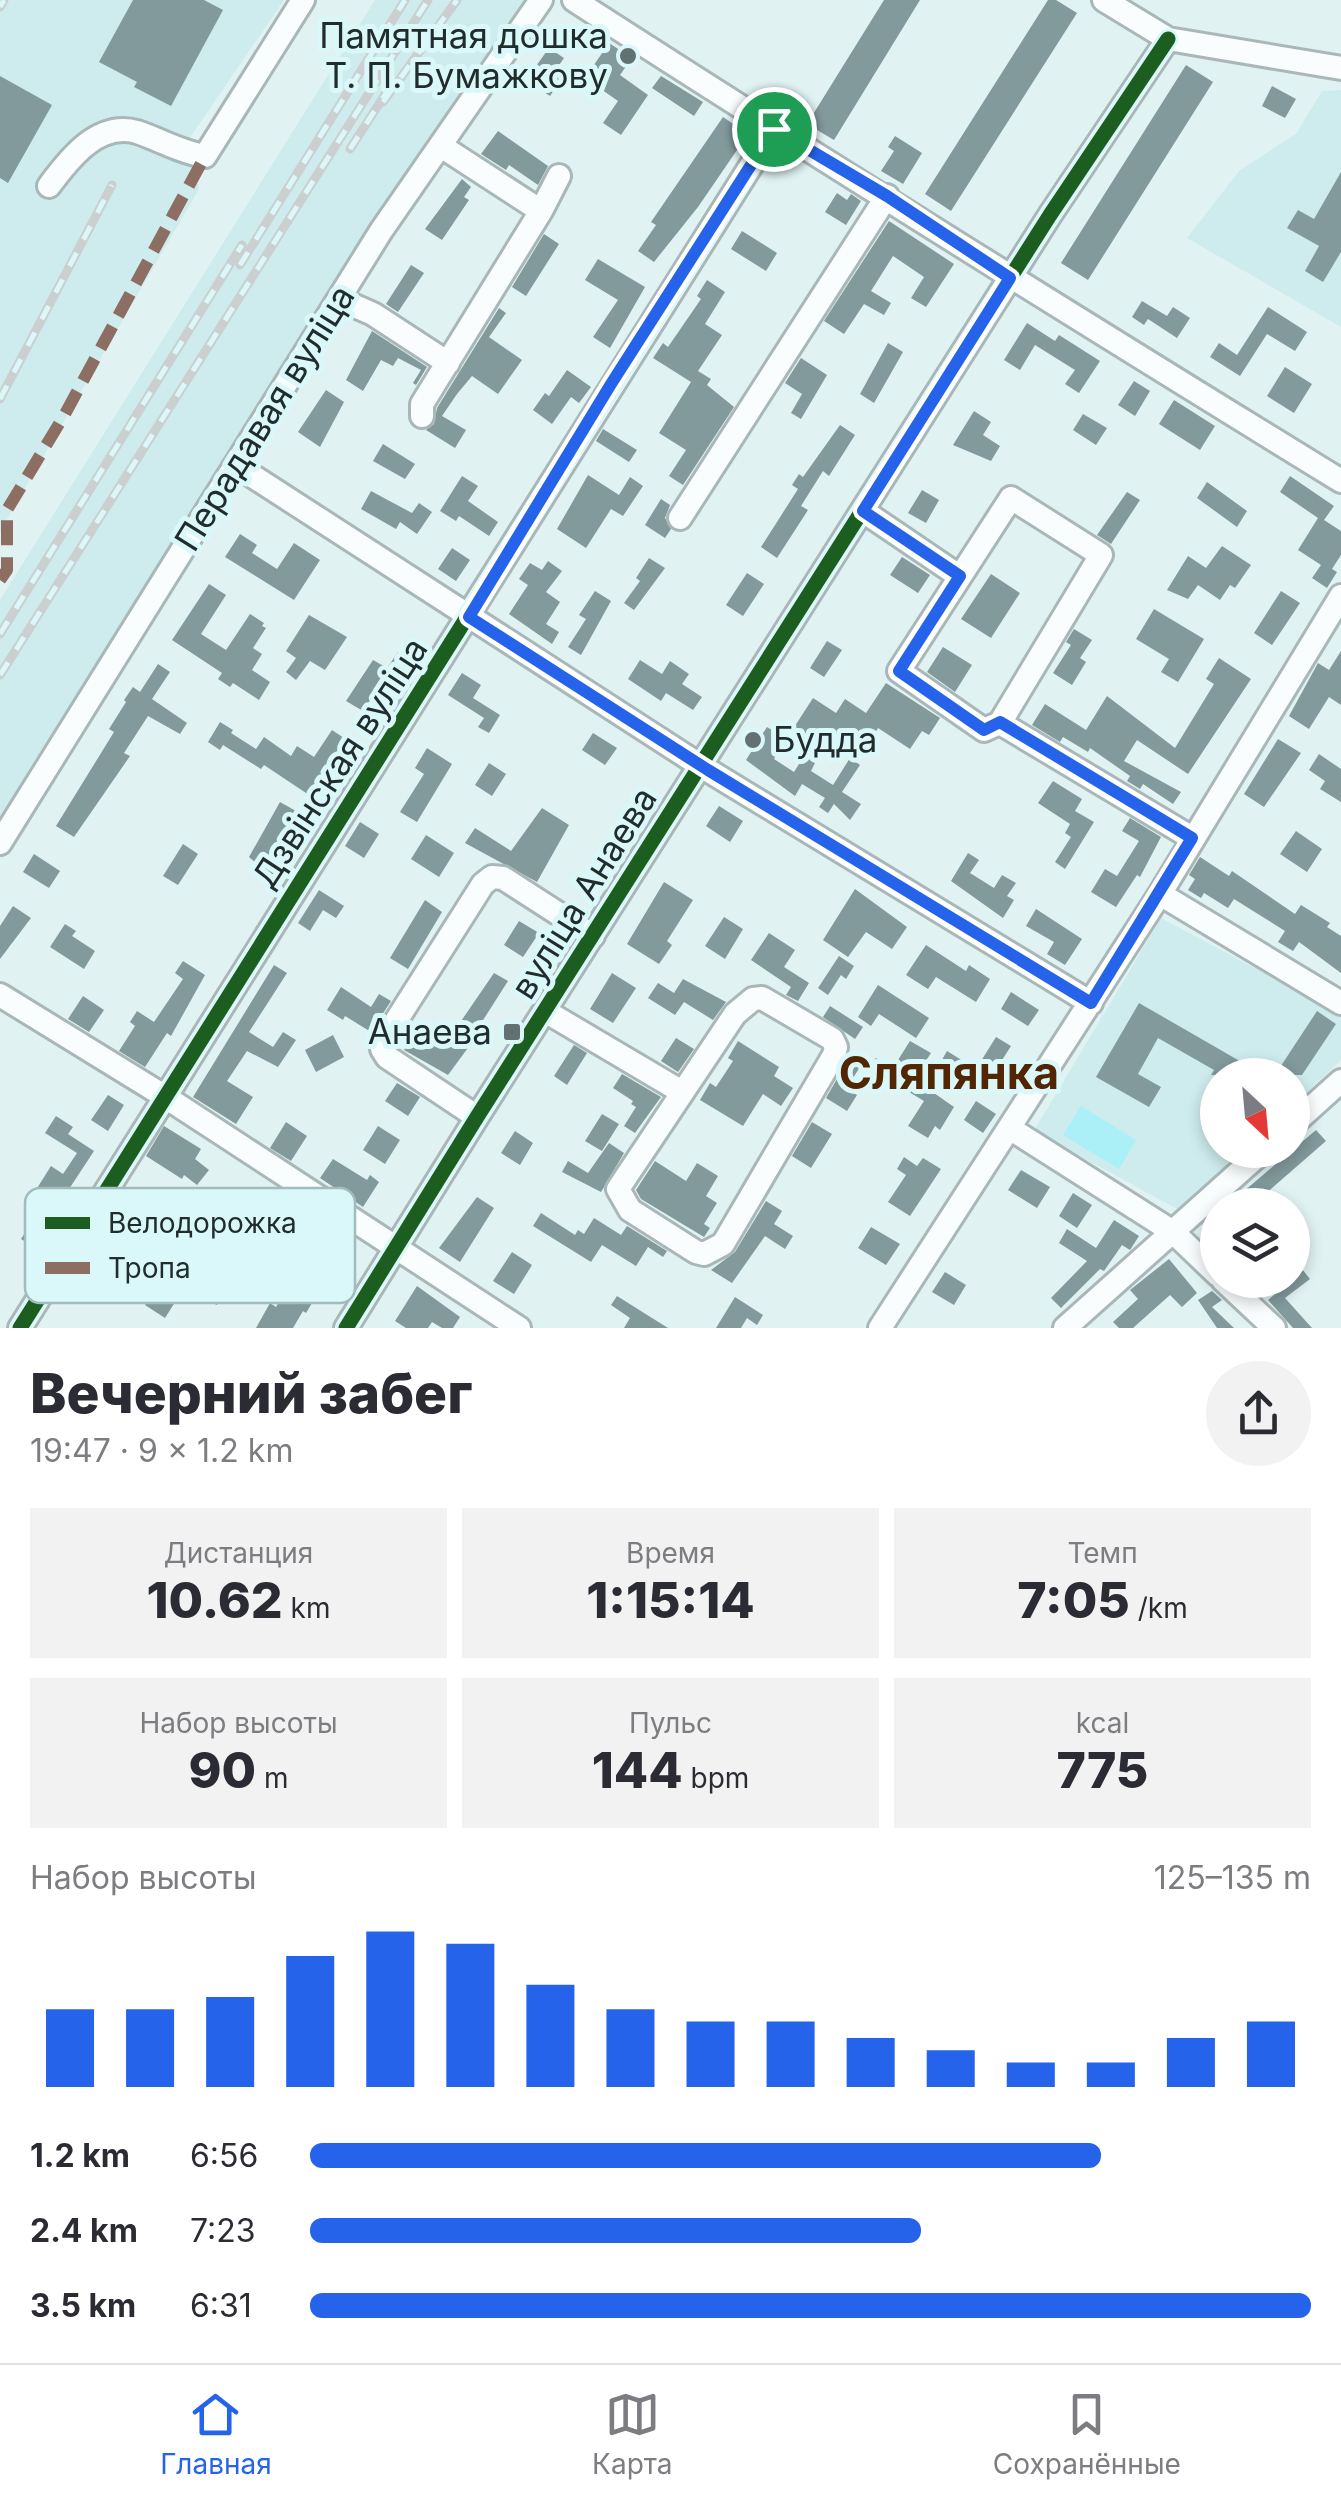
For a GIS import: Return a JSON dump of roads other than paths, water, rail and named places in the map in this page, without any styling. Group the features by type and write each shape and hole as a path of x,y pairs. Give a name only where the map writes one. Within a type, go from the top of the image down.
{"street":[{"path":"48,186 77,149 104,134 134,131 184,153 205,156 303,0"},
{"name":"Перадавая вуліца","path":"0,843 340,299 541,0"},
{"path":"574,0 774,129 887,196 1010,278 1341,481"},
{"path":"1104,0 1168,38 1341,68"},
{"name":"вуліца Анаева","path":"346,1328 1010,278 1168,38"},
{"name":"Дзвінская вуліца","path":"107,1188 774,129"},
{"path":"441,146 541,211"},
{"path":"422,416 422,404 559,176"},
{"path":"680,518 887,196"},
{"path":"340,299 373,314 448,363"},
{"path":"237,466 701,766 1091,1003"},
{"path":"1011,498 1101,555 1000,722 984,730 899,671 1011,498"},
{"path":"863,511 960,576"},
{"path":"880,1328 1160,894 1341,596"},
{"path":"1000,722 1192,838"},
{"path":"476,1117 387,1057 382,1049 483,884 492,877 503,878 593,936"},
{"path":"1160,894 1341,1002"},
{"path":"0,995 304,1188"},
{"path":"752,999 773,1003 832,1039 836,1047 829,1066 722,1244 704,1254 630,1210 618,1189 682,1092 735,1014 752,999"},
{"path":"545,1011 682,1092"},
{"path":"1310,1109 1341,1082"},
{"path":"1011,1129 1173,1232 1200,1258"},
{"path":"1065,1328 1244,1168"},
{"path":"355,1221 518,1328"},
{"path":"1242,1298 1274,1328"},
{"name":"Дзвінская вуліца","path":"20,1328 36,1303"}],"railway":[{"path":"0,7 4,0"},
{"path":"240,265 405,0"},
{"path":"0,675 428,0"},
{"path":"383,102 457,0"},
{"path":"350,149 388,90"},
{"path":"0,399 112,185"},
{"path":"0,634 242,245"}],"place":[{"name":"Памятная дошка Т. П. Бумажкову","path":"628,56"},
{"name":"Будда","path":"753,740"},
{"name":"Анаева","path":"512,1032"}],"district":[{"name":"Сляпянка","path":"949,1073"}]}
